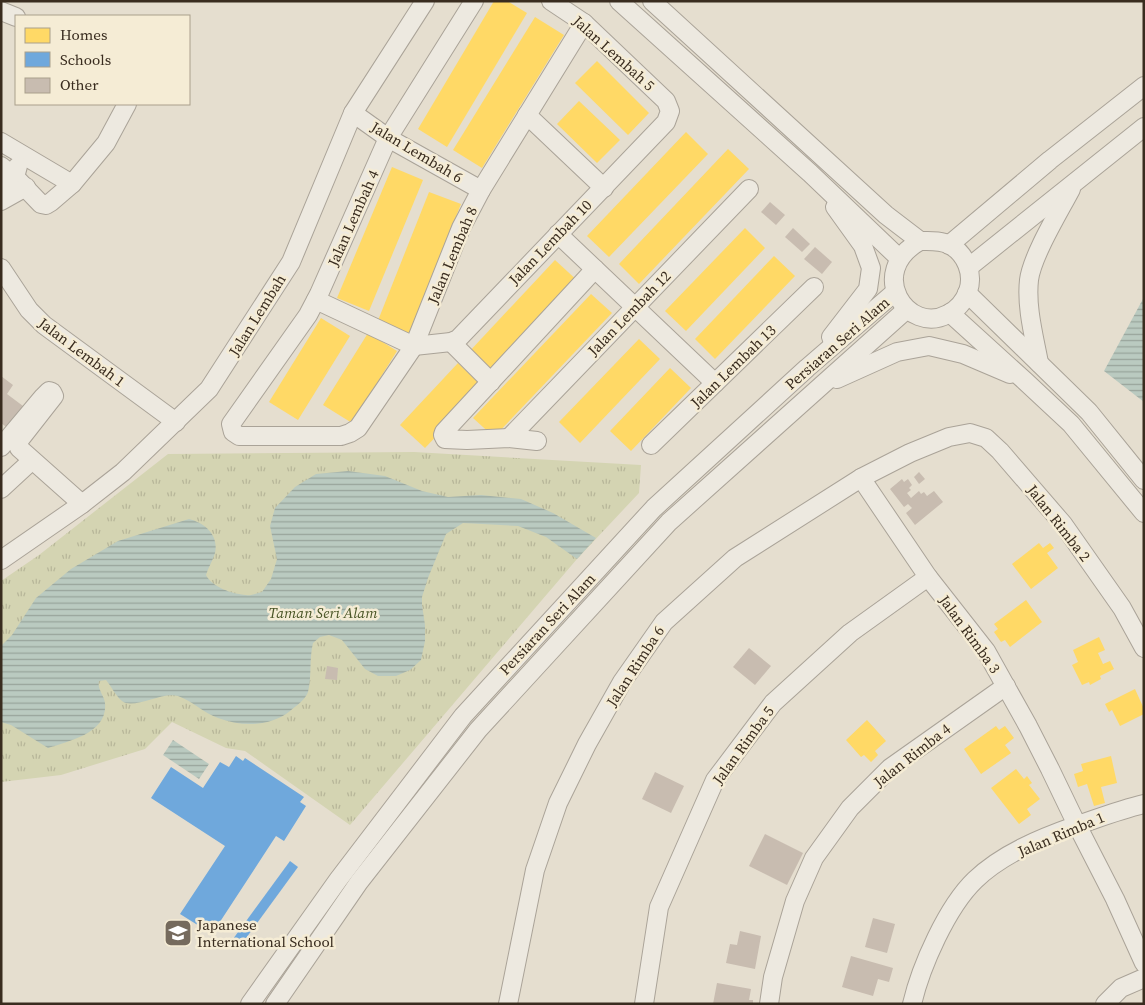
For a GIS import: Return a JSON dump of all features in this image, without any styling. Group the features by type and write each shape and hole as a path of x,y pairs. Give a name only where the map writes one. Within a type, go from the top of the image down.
{"street":[{"name":"Jalan Lembah","path":"1,560 78,507 123,472 210,389 291,262 353,113 425,1"},
{"name":"Jalan Lembah 4","path":"350,433 340,436 239,436 233,432 231,424 308,315 388,138 474,1"},
{"name":"Jalan Lembah 5","path":"551,1 584,23 666,101 670,111"},
{"path":"619,1 810,173 899,258"},
{"path":"652,1 886,215 920,241"},
{"path":"1,11 15,17"},
{"name":"Jalan Lembah 8","path":"350,433 358,428 414,346 461,228 481,190 584,23"},
{"path":"949,245 1050,160 1144,86"},
{"path":"11,179 41,204 52,202 72,184 106,144 126,105"},
{"name":"Jalan Lembah 10","path":"451,342 458,339 604,188 666,122 670,111"},
{"name":"Jalan Lembah 6","path":"353,113 388,138 481,190"},
{"path":"527,115 604,188"},
{"path":"969,267 1144,127"},
{"path":"1,142 72,184"},
{"path":"1,201 22,154"},
{"path":"807,368 868,289 871,268 863,246 810,173"},
{"path":"1039,363 1029,306 1029,278 1038,253 1073,184"},
{"name":"Jalan Lembah 12","path":"509,438 749,189"},
{"path":"558,234 715,383"},
{"path":"920,241 935,241 949,245 961,254 969,267 971,282 967,294 957,309 944,316 929,318 914,314 902,305 895,292 893,277 899,258 909,247 920,241"},
{"name":"Jalan Lembah 1","path":"1,268 29,310 44,325 176,422"},
{"path":"537,441 509,438 445,439 443,435 595,269"},
{"name":"Jalan Lembah 13","path":"651,445 814,287"},
{"name":"Persiaran Seri Alam","path":"250,1004 338,880 463,716 654,508 807,368 895,292"},
{"path":"967,294 1089,412 1144,480"},
{"path":"316,300 414,346 451,342 491,382"},
{"name":"Persiaran Seri Alam","path":"275,1004 359,882 478,730 669,522 907,309"},
{"path":"950,313 1071,424 1144,513"},
{"path":"823,386 897,352 929,346 963,354 1025,381"},
{"path":"49,391 54,396 18,442 19,448 78,507 2,446 49,391"},
{"name":"Jalan Rimba 2","path":"949,437 970,433 986,438 1000,451 1063,524 1122,608 1144,648"},
{"name":"Jalan Rimba 6","path":"508,1004 536,870 558,803 587,744 622,682 664,622 735,558 861,478 910,453 949,437"},
{"path":"1,489 26,465"},
{"name":"Jalan Rimba 3","path":"861,478 928,578 986,651 1028,726 1077,826 1116,899 1144,963"},
{"name":"Jalan Rimba 5","path":"644,1004 659,907 715,780 773,703 850,633 928,578"},
{"name":"Jalan Rimba 4","path":"769,1004 773,977 795,900 814,858 850,808 890,768 1006,686"},
{"name":"Jalan Rimba 1","path":"912,1004 925,964 940,933 962,894 975,880 991,867 1053,834 1104,815 1144,804"},
{"path":"1105,1004 1121,988 1144,978"}],"green space":[{"name":"Taman Seri Alam","path":"414,452 641,465 639,493 577,559 350,825 245,751 226,748 172,722 145,749 61,775 1,782 1,581 39,555 168,454"}],"shaded area":[{"path":"1144,297 1144,402 1104,371"},
{"path":"348,471 385,476 422,491 448,497 481,495 521,499 553,513 596,538 577,559 546,537 518,526 463,523 446,534 422,597 425,641 421,660 410,670 396,676 378,676 365,669 342,640 329,635 320,637 313,643 307,695 290,711 265,723 246,724 227,721 213,716 178,696 171,695 141,702 127,703 120,699 106,680 99,681 99,687 105,703 104,713 100,722 94,729 76,739 48,748 11,725 1,722 1,646 12,635 36,598 71,569 118,541 189,519 200,523 213,535 216,547 215,553 206,575 213,583 235,593 252,595 262,592 271,579 277,559 270,526 275,508 295,487 316,474"},
{"path":"173,740 209,764 199,779 163,755"}],"building: Homes":[{"path":"494,1 507,1 527,13 447,147 418,129"},
{"path":"535,17 564,35 482,168 453,150"},
{"path":"597,61 649,113 628,135 575,83"},
{"path":"579,101 620,140 597,163 557,124"},
{"path":"686,132 708,154 609,257 587,236"},
{"path":"728,149 749,169 639,284 619,264"},
{"path":"392,167 423,180 369,311 337,298"},
{"path":"429,192 461,204 409,336 377,323"},
{"path":"745,228 765,248 686,331 665,311"},
{"path":"774,256 795,276 715,359 695,339"},
{"path":"555,260 580,283 493,376 468,353"},
{"path":"591,294 612,313 494,437 473,418"},
{"path":"321,318 350,336 298,420 269,402"},
{"path":"368,333 397,351 352,423 323,405"},
{"path":"639,339 660,359 580,443 559,422"},
{"path":"458,363 483,387 425,448 400,425"},
{"path":"670,368 691,388 631,451 610,431"},
{"path":"1039,543 1043,548 1050,543 1054,548 1047,553 1058,568 1031,589 1012,564"},
{"path":"1026,600 1042,622 1010,647 1005,640 1001,642 994,632 998,629 994,624"},
{"path":"1099,637 1105,650 1098,653 1103,664 1110,661 1114,669 1100,676 1101,679 1090,685 1089,682 1082,685 1072,665 1078,662 1073,650"},
{"path":"1135,689 1144,709 1144,714 1120,726 1112,710 1109,712 1105,704"},
{"path":"867,720 886,741 875,751 878,755 871,762 864,755 861,757 846,740"},
{"path":"996,726 999,730 1005,726 1014,738 1005,745 1011,753 981,774 964,749"},
{"path":"1111,756 1117,783 1101,787 1105,803 1094,806 1087,784 1078,787 1074,774 1083,771 1081,764"},
{"path":"1016,769 1024,779 1027,776 1032,783 1029,785 1040,799 1027,809 1031,815 1019,824 991,788"}],"building: Schools":[{"path":"236,756 243,761 245,758 304,797 300,802 306,806 284,841 276,836 212,934 180,914 225,846 151,798 171,767 203,788 220,762 229,767"},
{"path":"290,861 298,867 241,945 233,939"}],"building: Other":[{"path":"770,202 785,215 776,225 761,212"},
{"path":"793,228 810,244 802,252 785,237"},
{"path":"815,247 832,262 822,274 804,259"},
{"path":"1,376 13,385 7,394 27,409 9,429 1,423"},
{"path":"919,472 925,479 919,484 914,477"},
{"path":"902,479 904,482 908,479 912,485 909,488 911,490 907,493 911,498 919,491 921,494 924,492 927,496 934,491 943,502 915,525 906,513 912,508 908,504 904,507 890,489"},
{"path":"749,648 771,666 755,685 733,667"},
{"path":"327,666 338,668 337,680 325,679"},
{"path":"655,772 684,786 671,813 642,799"},
{"path":"765,834 803,853 787,885 749,866"},
{"path":"873,918 895,924 887,953 865,947"},
{"path":"740,931 761,936 755,969 726,963 730,944 737,945"},
{"path":"851,956 893,968 889,982 878,979 873,996 842,987"},
{"path":"717,983 751,989 749,1000 753,1000 753,1004 713,1004"}],"place":[{"name":"Japanese International School","path":"178,933"}]}
